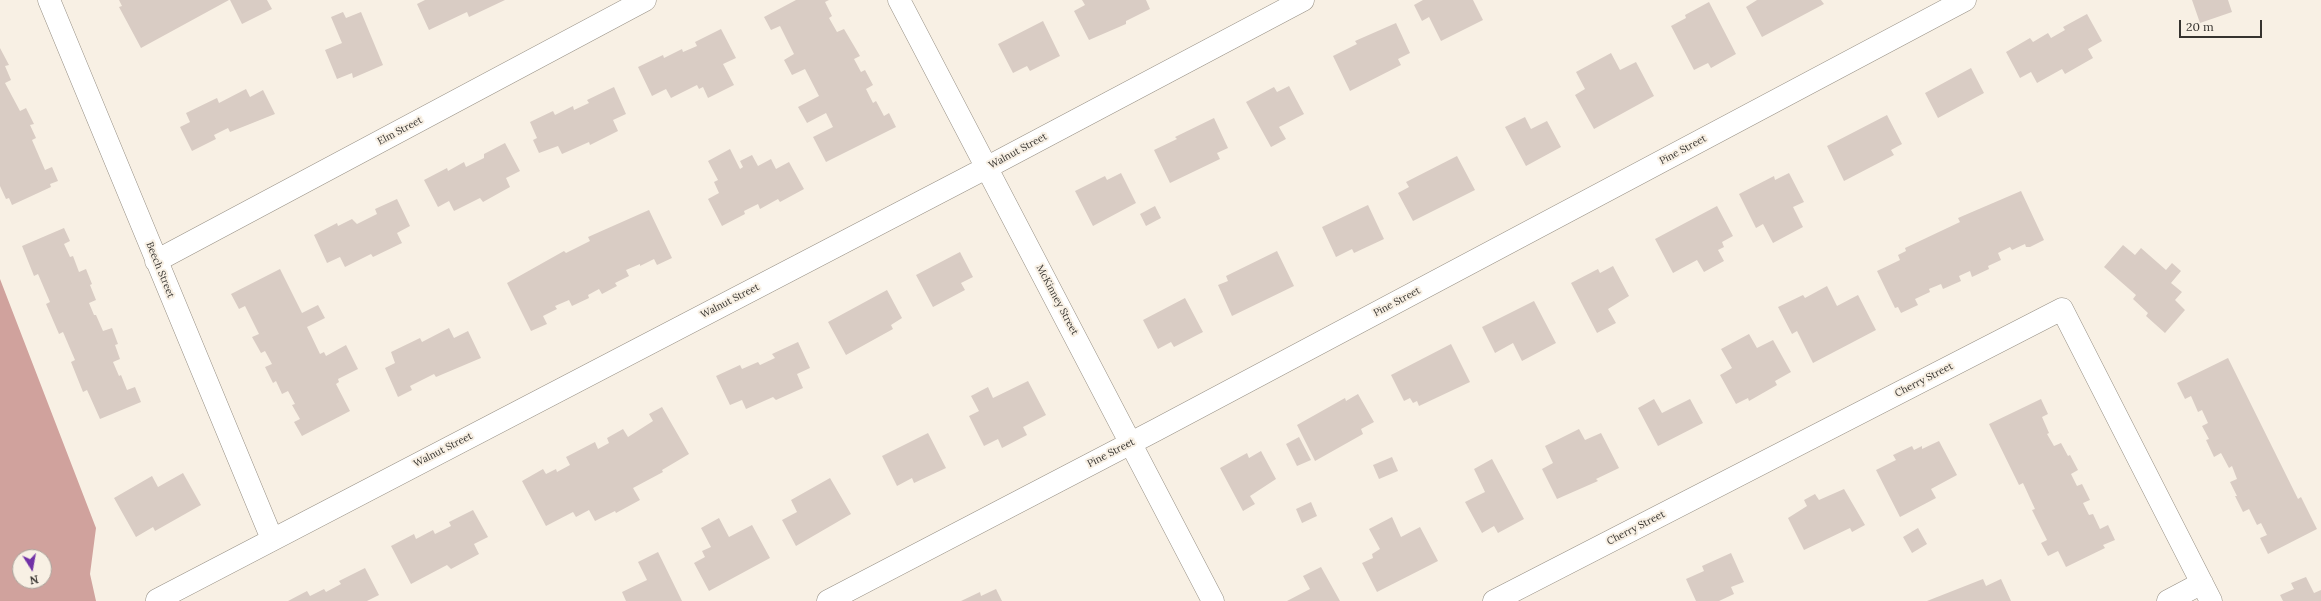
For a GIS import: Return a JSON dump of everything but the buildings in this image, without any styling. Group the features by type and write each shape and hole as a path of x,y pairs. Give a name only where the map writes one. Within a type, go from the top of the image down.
{"street":[{"name":"Beech Street","path":"49,0 272,539"},
{"name":"Elm Street","path":"156,261 645,0"},
{"name":"McKinney Street","path":"899,0 986,168 1132,442 1213,601"},
{"name":"Walnut Street","path":"157,600 986,168 1303,0"},
{"name":"Pine Street","path":"828,601 1132,442 1965,0"},
{"name":"Cherry Street","path":"1494,601 2062,309 2206,592"},
{"path":"2168,601 2206,592"}],"shaded area":[{"path":"0,279 96,528 90,574 96,601 0,601"}]}
